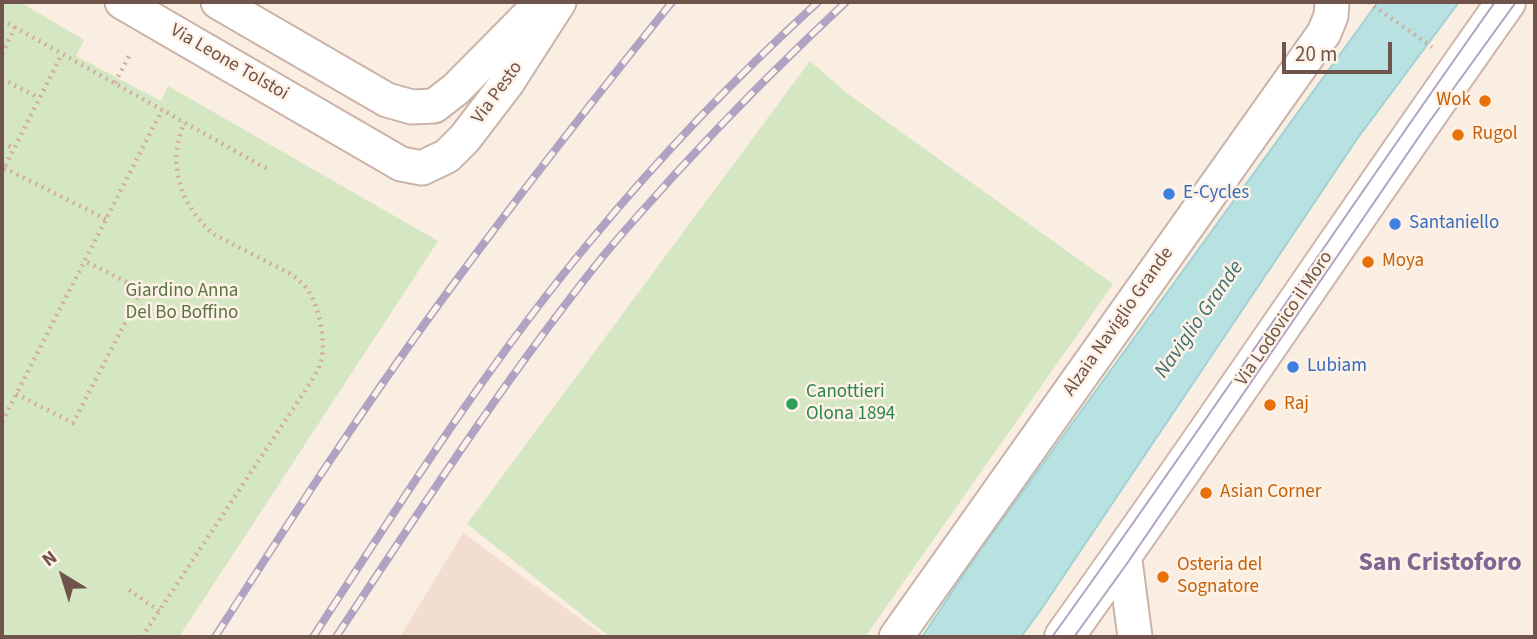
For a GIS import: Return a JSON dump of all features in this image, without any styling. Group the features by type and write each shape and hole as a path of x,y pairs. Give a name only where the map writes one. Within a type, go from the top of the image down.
{"street":[{"name":"Via Leone Tolstoi","path":"122,2 401,164 422,168"},
{"path":"218,2 325,63"},
{"name":"Via Pesto","path":"325,63 387,100 412,107 434,106 456,89 542,2"},
{"name":"Via Pesto","path":"422,168 447,156 465,138 507,83 559,2"},
{"name":"Alzaia Naviglio Grande","path":"896,637 1324,33 1331,16 1332,2"},
{"name":"Via Lodovico il Moro","path":"1064,637 1506,2"},
{"name":"Via Leone Tolstoi","path":"299,104 312,98 320,89 325,79 325,63"},
{"path":"1124,553 1135,637"}],"path":[{"path":"1368,2 1416,36"},
{"path":"2,20 269,170"},
{"path":"2,54 15,27"},
{"path":"62,54 3,170 106,219"},
{"path":"115,83 130,54"},
{"path":"2,79 39,98"},
{"path":"2,422 162,110"},
{"path":"142,637 314,377 322,358 323,345 317,310 300,281 215,235 196,218 179,181 176,164 184,122"},
{"path":"2,143 14,148"},
{"path":"16,394 74,423 142,290 85,261"},
{"path":"129,590 159,611"}],"shaded area":[{"path":"463,533 605,637 400,637"}],"green space":[{"name":"Giardino Anna Del Bo Boffino","path":"2,2 20,2 84,40 76,56 161,101 168,86 438,241 179,637 2,637"},
{"name":"Canottieri Olona 1894","path":"810,61 848,94 1113,284 865,637 610,637 467,524"}],"water":[{"name":"Naviglio Grande","path":"1378,2 1459,2 1357,139 1021,637 922,637 976,556"}],"tram line":[{"path":"1052,637 1495,2"},
{"path":"1074,637 1427,125 1516,2"}],"railway":[{"path":"215,637 423,325 481,246 672,2"},
{"path":"313,637 446,434 554,286 618,207 673,146 758,58 818,2"},
{"path":"336,637 499,395 604,255 719,127 846,2"}],"place":[{"name":"Wok","path":"1485,101"},
{"name":"Rugol","path":"1458,135"},
{"name":"E-Cycles","path":"1169,194"},
{"name":"Santaniello","path":"1395,224"},
{"name":"Moya","path":"1368,262"},
{"name":"Lubiam","path":"1293,367"},
{"name":"Canottieri Olona 1894","path":"792,404"},
{"name":"Raj","path":"1270,405"},
{"name":"Asian Corner","path":"1206,493"},
{"name":"Osteria del Sognatore","path":"1163,577"}],"district":[{"name":"San Cristoforo","path":"1440,564"}]}
